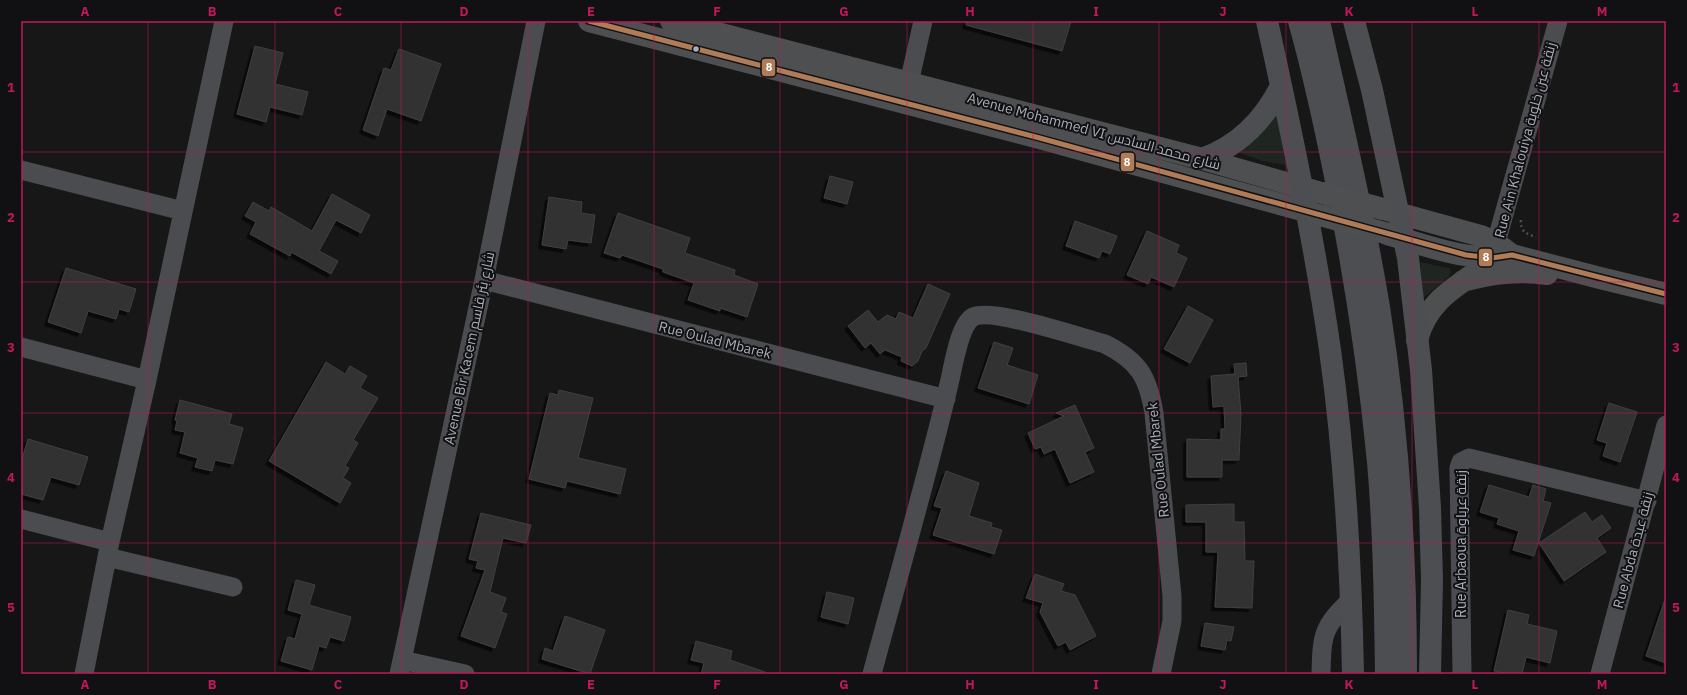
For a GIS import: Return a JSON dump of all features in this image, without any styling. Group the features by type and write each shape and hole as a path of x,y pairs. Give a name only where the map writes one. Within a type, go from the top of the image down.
{"highway":[{"path":"1267,21 1302,187 1315,214 1319,279 1331,359 1340,441 1352,599 1353,674"},
{"path":"1299,21 1313,70 1348,239 1370,388 1378,462 1383,537 1386,674"},
{"path":"1319,21 1367,240 1388,375 1398,458 1403,534 1406,674"},
{"path":"1354,21 1372,90 1395,236 1408,258 1426,437 1430,508 1432,580 1430,674"},
{"path":"1202,159 1228,147 1249,132 1267,110 1281,86"}],"main road":[{"name":"Avenue Mohammed VI شارع محمد السادس","path":"589,21 1036,137 1466,255 1500,252 1666,294"},
{"name":"Avenue Mohammed VI شارع محمد السادس","path":"671,21 1202,159 1473,233 1500,252"},
{"path":"1417,340 1422,324 1431,308 1446,294 1485,267 1500,252"},
{"path":"1463,282 1484,275 1505,272 1526,272 1581,281 1600,278"}],"street":[{"path":"84,674 108,549 147,380 224,21"},
{"name":"Avenue Bir Kacem شارع بئر قاسم","path":"401,667 484,280 536,21"},
{"path":"909,83 923,21"},
{"name":"Rue Ain Khalouiya زنقة عين خلوية","path":"1500,252 1558,21"},
{"path":"21,170 183,211"},
{"name":"Rue Oulad Mbarek","path":"484,280 946,399"},
{"name":"Rue Oulad Mbarek","path":"872,674 946,399 962,332 972,317 981,314 1003,316 1105,344 1132,362 1144,377 1151,394 1154,413 1172,596 1172,621 1161,674"},
{"path":"21,347 147,380"},
{"name":"Rue Abda زنقة عبدة","path":"1600,674 1666,425"},
{"name":"Rue Arbaoua زنقة عرباوة","path":"1462,674 1459,468 1461,462 1469,458 1647,501"},
{"path":"21,519 108,549 233,587"},
{"path":"1321,674 1322,646 1326,628 1338,612 1352,599"},
{"path":"401,667 465,674"}],"path":[{"path":"1521,220 1522,229 1525,233 1536,237"}],"shaded area":[{"path":"1276,111 1286,165 1262,161 1235,151"},
{"path":"1420,262 1449,268 1451,272 1449,277 1423,298"}],"building":[{"path":"967,21 1071,21 1062,51 966,25"},
{"path":"255,46 283,53 275,84 308,92 302,115 270,107 266,122 237,114"},
{"path":"399,49 441,64 421,121 387,109 378,136 363,130 384,68 391,70"},
{"path":"830,176 853,182 847,204 824,198"},
{"path":"332,194 370,215 361,233 336,220 319,251 338,261 331,274 291,252 290,256 250,234 256,222 245,216 253,202 269,211 271,207 312,231"},
{"path":"549,197 582,202 581,213 595,215 591,243 568,240 566,249 542,245"},
{"path":"618,213 690,238 685,253 735,270 734,275 758,284 747,317 720,308 720,311 688,300 694,283 663,272 663,269 622,255 620,258 604,253"},
{"path":"1075,221 1117,236 1110,254 1102,251 1099,258 1066,246"},
{"path":"1147,231 1179,245 1176,253 1187,258 1174,287 1151,277 1148,284 1127,275"},
{"path":"66,268 136,289 129,312 119,309 116,319 88,311 81,333 48,322"},
{"path":"928,284 950,294 926,348 922,351 918,361 912,366 901,361 902,357 885,350 880,354 871,343 865,348 848,326 868,310 878,322 887,315 896,319 899,312 913,318"},
{"path":"1188,306 1213,320 1190,363 1164,349"},
{"path":"994,342 1013,348 1007,365 1038,375 1029,404 978,388"},
{"path":"326,362 345,374 350,366 367,376 360,388 378,398 353,440 358,443 345,466 349,468 343,478 351,483 340,503 269,461"},
{"path":"1246,363 1247,376 1238,377 1241,414 1239,460 1222,460 1222,477 1187,477 1187,439 1221,440 1221,429 1225,429 1224,406 1213,407 1211,376 1235,374 1234,364"},
{"path":"559,390 593,398 578,458 626,469 620,494 567,481 565,488 529,479 550,393 558,395"},
{"path":"180,400 232,414 229,424 243,428 233,464 215,460 212,471 195,467 198,458 180,453 185,432 175,430 177,421 175,420"},
{"path":"1609,403 1637,412 1620,462 1603,456 1607,443 1597,440"},
{"path":"1075,405 1094,448 1085,452 1094,472 1070,483 1055,449 1044,454 1041,447 1035,449 1028,433 1064,416 1056,413"},
{"path":"28,439 88,457 79,485 51,477 43,500 21,494 21,463"},
{"path":"946,471 979,483 969,516 992,523 991,527 1002,530 994,554 933,535 942,508 934,506"},
{"path":"1489,485 1529,497 1533,485 1546,489 1543,501 1551,503 1534,556 1513,550 1519,531 1497,524 1499,518 1480,512"},
{"path":"1234,504 1234,522 1244,522 1245,561 1254,561 1252,608 1215,607 1218,552 1206,552 1206,522 1186,522 1186,505"},
{"path":"1585,512 1592,522 1602,515 1611,528 1597,538 1606,552 1564,581 1539,543"},
{"path":"481,513 531,525 526,543 503,538 490,592 506,598 501,612 507,614 495,648 461,636 485,570 476,568 478,561 469,559"},
{"path":"1035,574 1064,584 1061,591 1075,595 1096,636 1070,650 1066,642 1058,646 1040,612 1043,603 1026,598"},
{"path":"296,580 315,585 309,605 351,617 344,641 330,637 326,648 319,646 312,670 281,661 288,637 295,639 302,614 288,610"},
{"path":"827,592 854,598 848,624 821,617"},
{"path":"1664,602 1666,603 1666,663 1646,656"},
{"path":"1508,610 1529,615 1527,624 1557,631 1550,663 1526,657 1522,674 1509,674 1494,671"},
{"path":"565,616 605,630 590,674 542,659 545,648 553,651"},
{"path":"1205,623 1234,627 1231,641 1227,640 1225,650 1201,646"},
{"path":"696,641 732,651 730,660 765,672 765,674 701,674 704,663 691,660"}],"transit line":[{"name":"8","path":"589,21 1036,137 1466,255 1492,258 1512,255 1666,294"}]}
